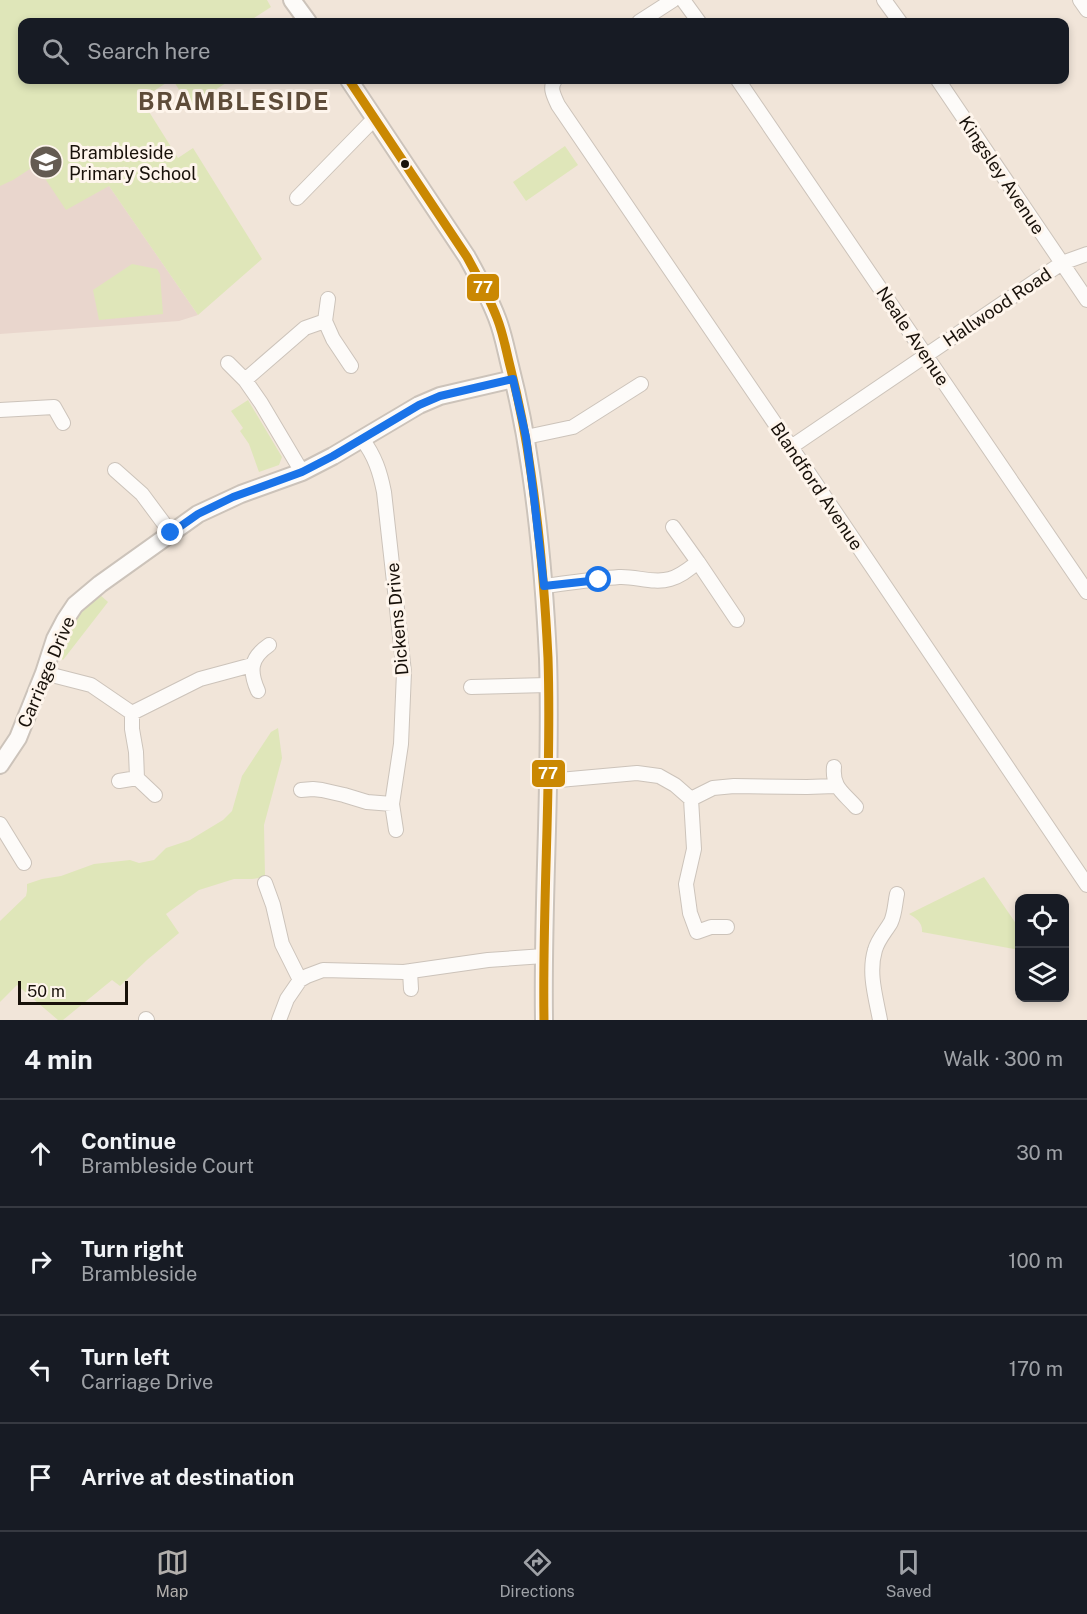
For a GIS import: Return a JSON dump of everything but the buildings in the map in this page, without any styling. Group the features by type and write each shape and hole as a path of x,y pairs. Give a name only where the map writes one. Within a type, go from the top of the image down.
{"street":[{"path":"292,0 305,18"},
{"path":"645,18 673,0"},
{"path":"683,0 696,18"},
{"path":"884,0 897,18"},
{"path":"1080,0 1087,10"},
{"path":"352,84 467,257 480,282 497,319 526,437 544,586 548,685 544,1020"},
{"name":"Blandford Avenue","path":"553,84 553,95 558,105 1087,885"},
{"name":"Neale Avenue","path":"741,84 1087,592"},
{"name":"Kingsley Avenue","path":"941,84 1087,300"},
{"path":"297,198 375,118"},
{"name":"Hallwood Road","path":"791,447 1062,263 1087,254"},
{"path":"328,299 325,321 333,339 351,366"},
{"path":"245,380 305,328 325,321"},
{"path":"228,363 245,380 261,403 302,472"},
{"name":"Carriage Drive","path":"0,765 18,738 45,673 55,639 65,620 75,605 100,584 198,514 233,497 302,472 419,405 440,396 513,379"},
{"path":"526,437 573,427 641,384"},
{"path":"0,410 54,407 63,423"},
{"name":"Dickens Drive","path":"362,439 380,469 404,672 401,744 393,804 396,830"},
{"path":"115,470 142,495 171,533"},
{"path":"673,526 737,620"},
{"path":"544,586 620,577 635,577 651,581 669,579 682,574 698,562"},
{"path":"258,691 253,680 252,664 269,645"},
{"path":"132,713 200,679 252,664"},
{"path":"45,673 91,685 132,713"},
{"path":"471,687 548,685"},
{"path":"132,713 137,778 155,795"},
{"path":"834,767 833,775 836,786 856,807"},
{"path":"548,781 637,773 659,776 675,785 691,799 694,849 686,884 692,936 711,927 727,927"},
{"path":"119,781 137,778"},
{"path":"691,799 712,788 734,786 807,788 836,786"},
{"path":"301,790 322,790 367,802 393,804"},
{"path":"0,824 5,842 24,863"},
{"path":"265,882 282,944 300,980"},
{"path":"880,1020 873,985 874,951 891,921 897,894"},
{"path":"279,1020 300,980 323,970 410,971 488,960 544,956"},
{"path":"410,971 411,989"}],"shaded area":[{"name":"Brambleside Primary School","path":"0,0 18,18 18,84 26,84 76,138 198,315 179,321 0,334"}],"green space":[{"path":"0,0 267,0 271,7 254,18 18,18 18,84 165,84 141,99 178,158 193,148 262,259 198,315 109,186 66,210 36,165 0,186"},
{"path":"175,84 225,84 189,106"},
{"path":"565,146 578,165 526,201 513,182"},
{"path":"132,264 157,269 160,274 163,314 99,320 93,290"},
{"path":"248,400 282,457 279,465 259,472 249,444 240,431 243,428 231,411"},
{"path":"99,594 108,602 63,660 58,655 58,649 80,609"},
{"path":"278,728 282,758 264,825 265,877 234,879 199,890 166,914 179,933 120,986 112,980 63,1020 58,1020 17,985 0,1002 0,921 26,896 27,884 61,876 94,864 130,860 139,863 154,860 166,848 190,840 223,820 232,811 242,776 271,732"},
{"path":"984,877 1015,922 1015,949 922,932 920,923 909,914"}],"transit line":[{"name":"77","path":"352,84 467,257 479,280 501,330 519,406 537,519 548,658 549,748 544,1020"}],"place":[{"name":"Brambleside Primary School","path":"46,162"}],"district":[{"name":"BRAMBLESIDE","path":"234,101"}],"route":[{"path":"171,533 198,514 233,497 302,472 333,456 419,405 440,396 513,379 526,437 544,586 599,580"}]}
